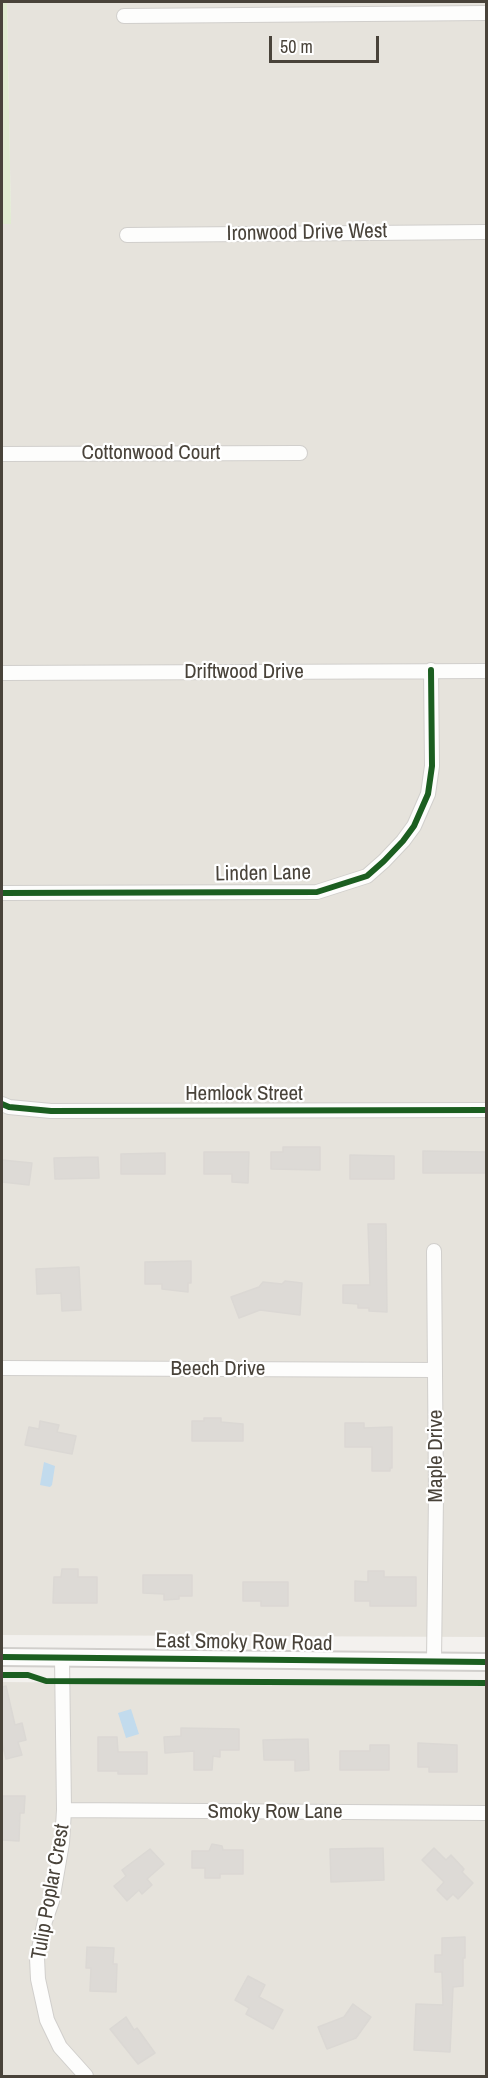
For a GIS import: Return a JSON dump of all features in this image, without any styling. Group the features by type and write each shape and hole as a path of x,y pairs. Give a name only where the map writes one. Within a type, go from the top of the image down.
{"street":[{"path":"124,16 486,13"},
{"name":"Ironwood Drive West","path":"127,235 486,232"},
{"name":"Cottonwood Court","path":"2,454 300,453"},
{"name":"Linden Lane","path":"2,893 316,892 367,876 403,841 414,826 428,794 432,766 431,670"},
{"name":"Driftwood Drive","path":"2,673 486,670"},
{"name":"Hemlock Street","path":"2,1104 9,1107 51,1111 486,1110"},
{"name":"Maple Drive","path":"434,1251 434,1661"},
{"name":"Beech Drive","path":"2,1368 435,1370"},
{"name":"East Smoky Row Road","path":"2,1657 486,1662"},
{"name":"Tulip Poplar Crest","path":"62,1657 64,1810 60,1862 37,1958 38,1978 47,2020 60,2047 86,2076"},
{"name":"Smoky Row Lane","path":"64,1810 486,1813"}],"shaded area":[{"path":"7,2 486,2 486,1637 2,1635 2,224 11,224"},
{"path":"2,1682 486,1686 486,2076 2,2076"}],"green space":[{"path":"2,2 7,2 11,224 2,224"}],"water":[{"path":"44,1462 55,1466 50,1487 40,1485"},
{"path":"131,1709 139,1734 126,1738 118,1713"}],"building":[{"path":"283,1147 320,1147 320,1170 271,1169 271,1152 283,1152"},
{"path":"423,1151 486,1152 486,1173 423,1173"},
{"path":"204,1152 249,1152 248,1183 232,1182 232,1174 204,1174"},
{"path":"165,1153 165,1174 121,1174 121,1154"},
{"path":"350,1155 394,1156 394,1179 350,1179"},
{"path":"98,1157 99,1178 55,1179 54,1158"},
{"path":"2,1160 32,1163 29,1185 2,1182"},
{"path":"368,1224 386,1224 387,1312 369,1311 369,1308 358,1308 358,1304 343,1303 343,1285 370,1285"},
{"path":"191,1261 191,1283 188,1283 188,1292 162,1289 162,1284 145,1284 145,1262"},
{"path":"79,1267 81,1310 62,1311 61,1293 37,1294 36,1269"},
{"path":"285,1281 302,1283 300,1315 260,1310 239,1318 231,1297 259,1287 263,1282 282,1284"},
{"path":"204,1418 221,1418 221,1422 243,1424 243,1441 192,1441 192,1421 204,1421"},
{"path":"40,1421 59,1425 57,1432 76,1436 72,1454 25,1445 29,1427 39,1429"},
{"path":"345,1423 364,1423 364,1428 392,1427 392,1468 390,1471 372,1471 372,1447 345,1447"},
{"path":"62,1569 78,1569 78,1577 97,1577 97,1603 53,1603 54,1577 61,1577"},
{"path":"368,1571 384,1571 384,1577 416,1577 416,1606 370,1606 370,1601 355,1601 355,1581 368,1582"},
{"path":"143,1575 192,1575 192,1596 179,1596 179,1599 164,1600 164,1594 143,1593"},
{"path":"243,1582 288,1582 288,1606 261,1606 261,1601 243,1601"},
{"path":"6,1686 15,1725 22,1723 26,1740 18,1742 22,1755 6,1759 2,1742 2,1687"},
{"path":"181,1728 239,1729 239,1750 220,1750 220,1757 213,1756 212,1770 194,1770 194,1751 165,1753 164,1737 181,1736"},
{"path":"98,1737 117,1737 118,1752 147,1752 147,1774 98,1771"},
{"path":"308,1739 309,1770 295,1771 295,1760 264,1760 263,1740"},
{"path":"418,1743 457,1745 457,1772 429,1772 429,1767 418,1767"},
{"path":"370,1745 389,1745 389,1770 340,1770 340,1751 370,1751"},
{"path":"2,1796 25,1796 24,1813 20,1813 19,1841 2,1840"},
{"path":"212,1844 222,1846 223,1850 243,1850 243,1874 220,1874 220,1878 205,1878 205,1868 192,1868 192,1851 209,1851"},
{"path":"383,1848 384,1880 331,1882 330,1849"},
{"path":"434,1848 446,1860 451,1855 464,1869 462,1872 473,1883 458,1899 453,1894 447,1900 437,1890 444,1882 422,1860"},
{"path":"150,1849 164,1864 147,1879 152,1885 142,1894 139,1890 127,1901 114,1886 126,1876 122,1870"},
{"path":"465,1937 463,1986 453,1987 450,2052 414,2050 416,2004 443,2005 442,1972 435,1972 435,1955 442,1955 442,1938"},
{"path":"87,1947 114,1948 113,1964 117,1964 116,1992 90,1991 91,1968 86,1968"},
{"path":"248,1976 265,1985 259,1997 283,2010 273,2029 246,2014 249,2008 235,2000"},
{"path":"353,2004 371,2017 356,2038 327,2049 318,2027 344,2017"},
{"path":"126,2017 134,2030 137,2028 155,2053 138,2064 110,2029"}],"cycle path":[{"path":"2,893 317,892 367,876 403,841 414,826 428,794 432,766 431,670"},
{"path":"2,1104 9,1107 51,1111 486,1110"},
{"path":"2,1657 486,1662"},
{"path":"2,1675 28,1675 46,1681 486,1683"}]}
